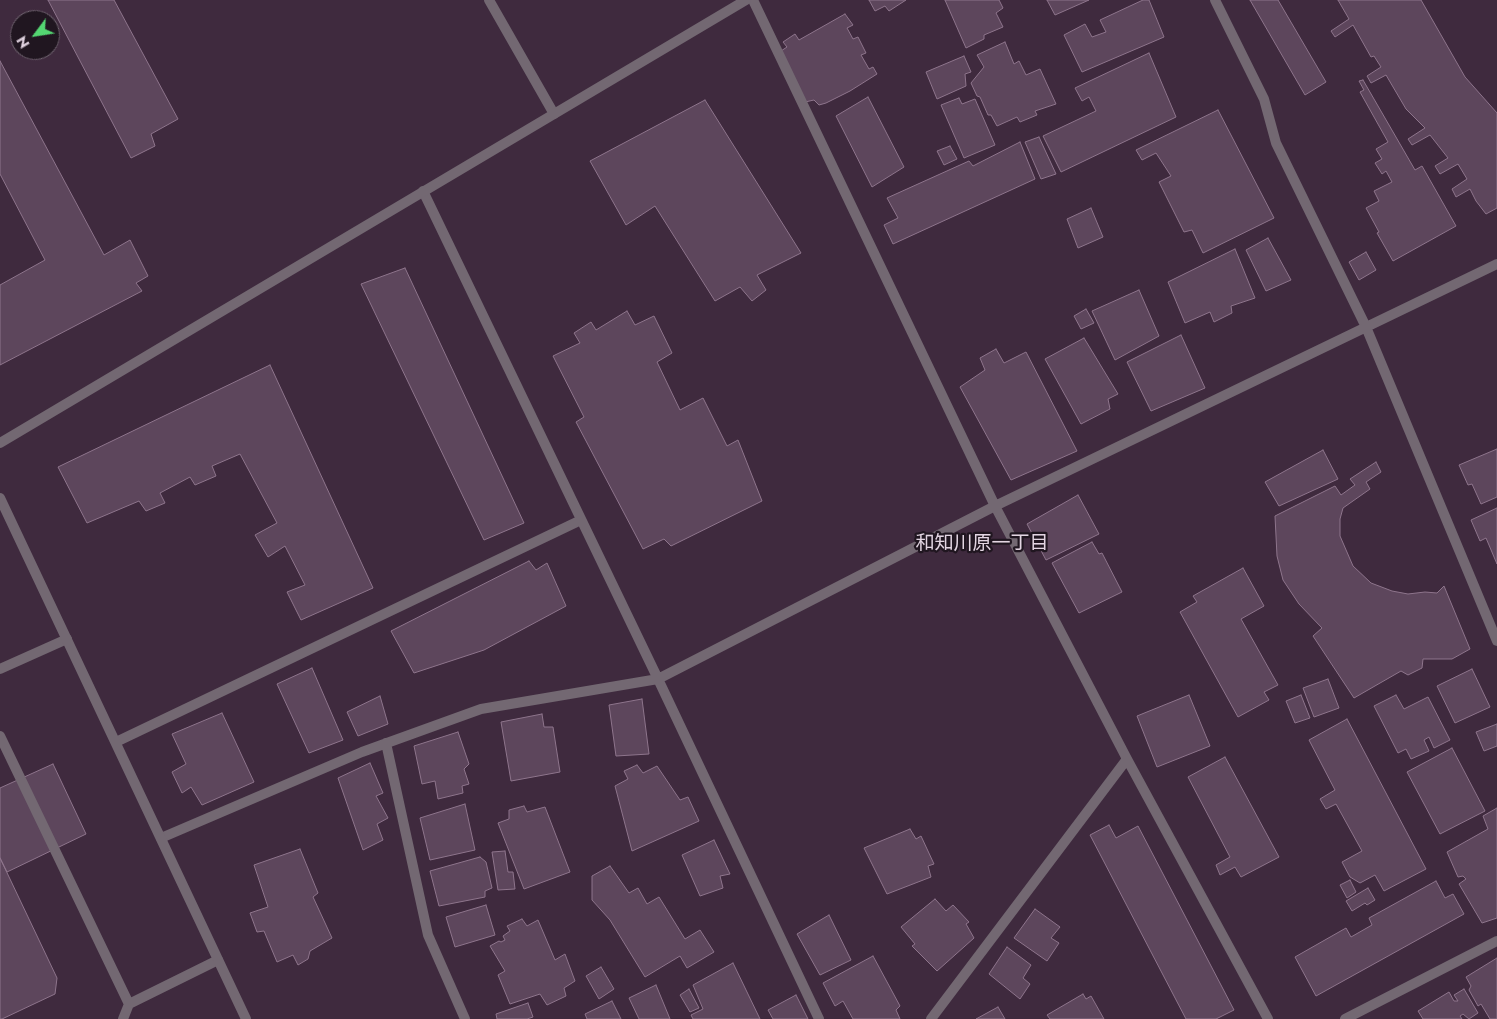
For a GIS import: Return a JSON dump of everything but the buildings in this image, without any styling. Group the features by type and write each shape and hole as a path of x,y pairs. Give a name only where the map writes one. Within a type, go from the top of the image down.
{"street":[{"path":"489,0 554,114"},
{"path":"0,443 746,0"},
{"path":"753,0 995,506 1127,759 1268,1019"},
{"path":"1215,0 1264,99 1276,143 1366,327 1497,640"},
{"path":"423,191 819,1019"},
{"path":"161,838 362,752 481,709 658,679 995,506 1497,264"},
{"path":"0,498 246,1019"},
{"path":"116,742 581,520"},
{"path":"0,670 67,639"},
{"path":"0,736 128,1004 123,1019"},
{"path":"386,743 428,935 465,1019"},
{"path":"931,1019 1127,759"},
{"path":"1345,1019 1497,941"},
{"path":"128,1004 218,960"}],"district":[{"name":"和知川原一丁目","path":"982,544"}]}
